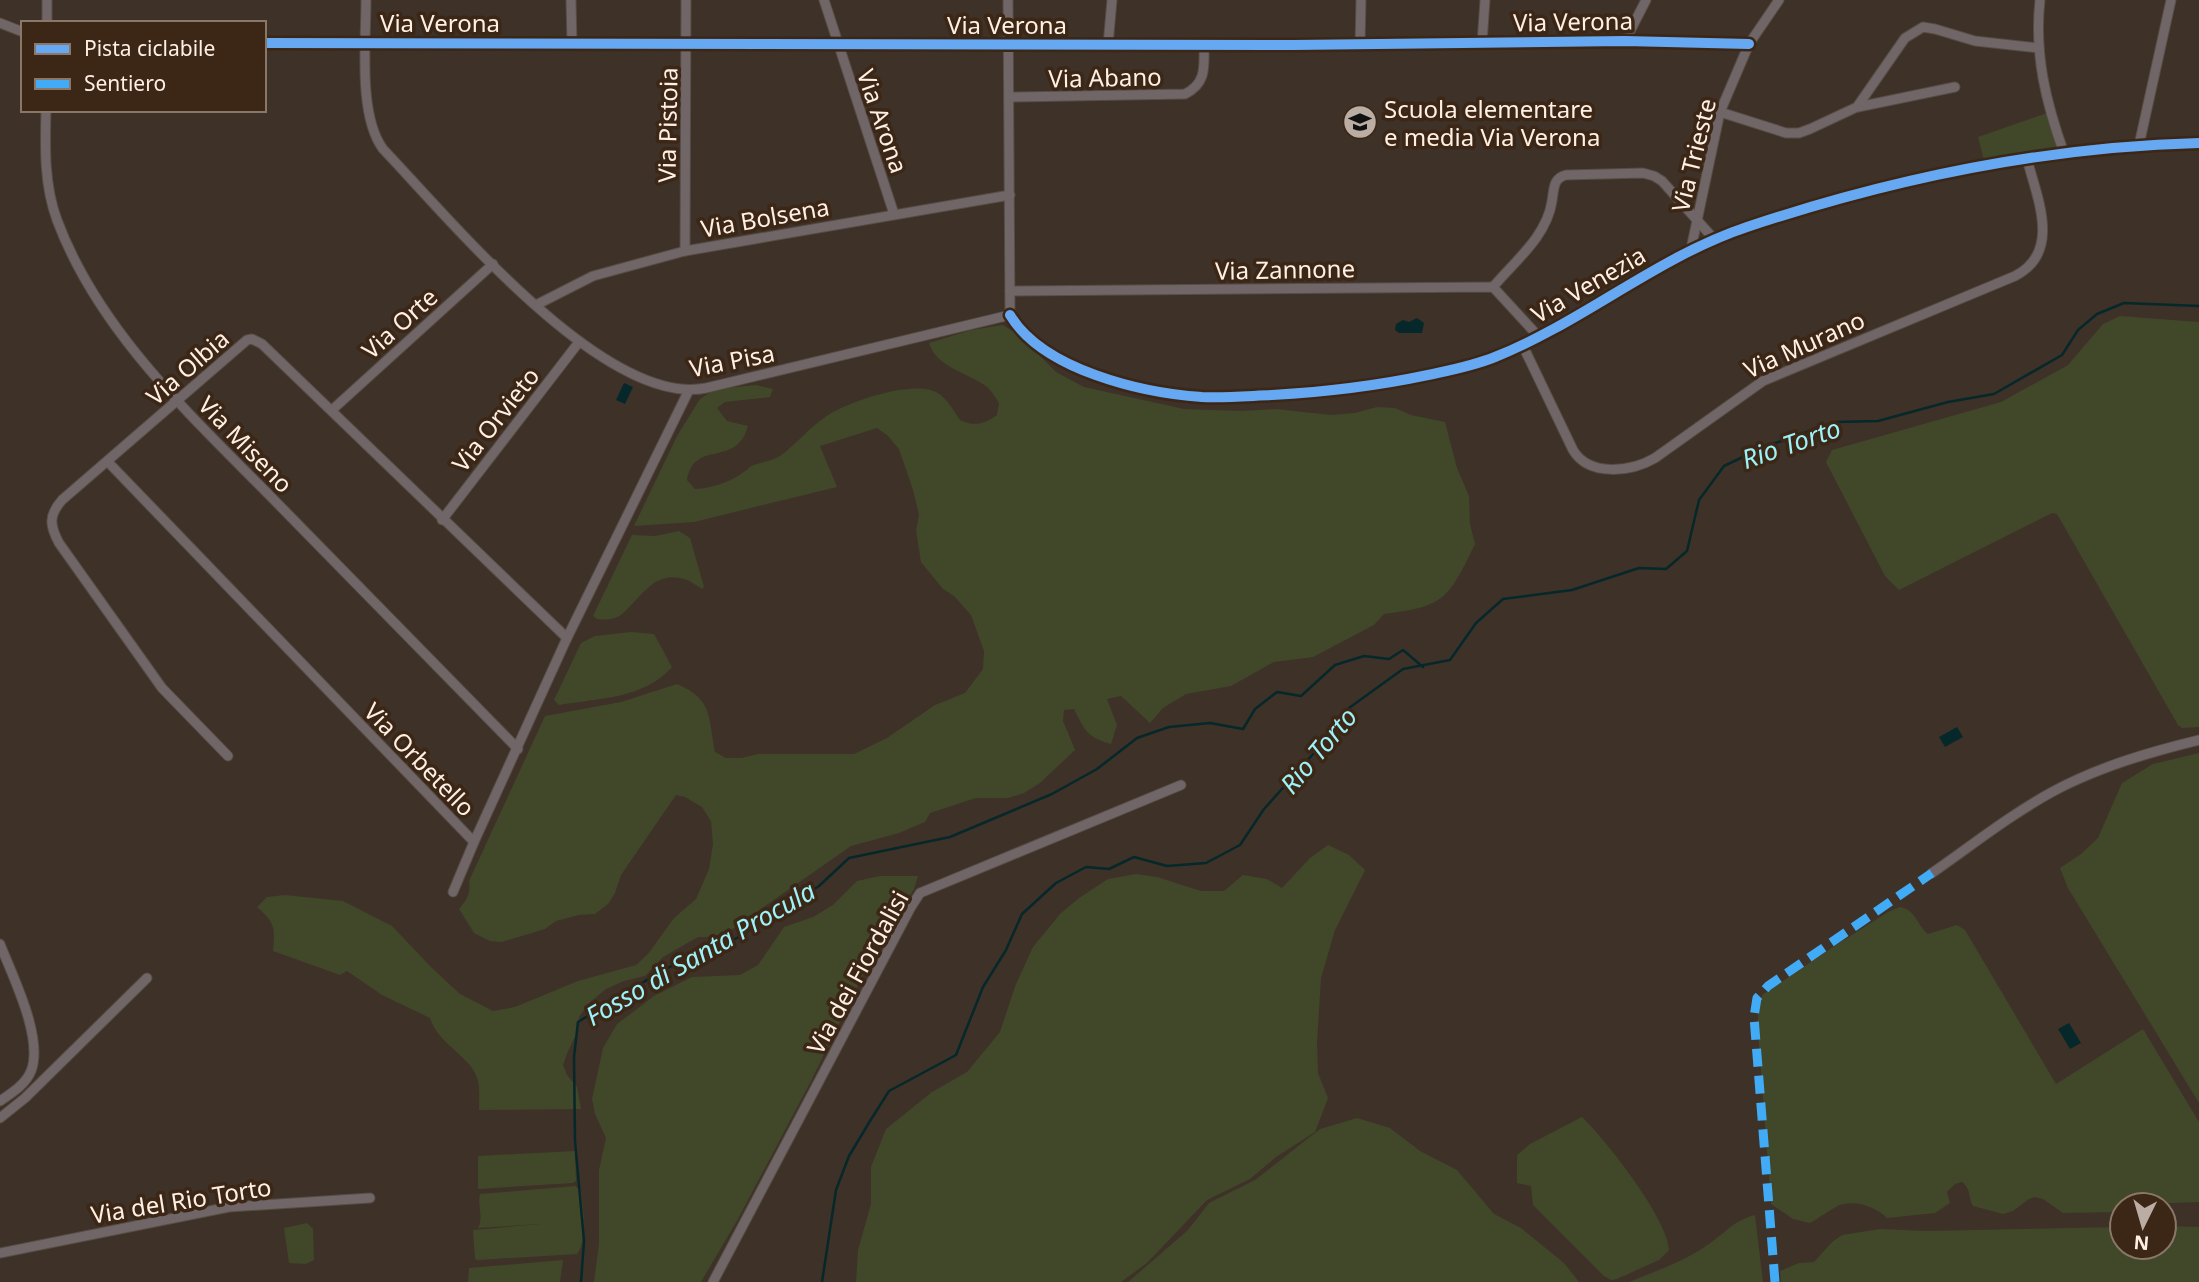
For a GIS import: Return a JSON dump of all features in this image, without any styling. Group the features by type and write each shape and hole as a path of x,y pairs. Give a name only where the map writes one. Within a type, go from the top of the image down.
{"street":[{"path":"47,0 47,21"},
{"name":"Via Pisa","path":"366,0 367,111 374,136 383,149 536,305 579,342 637,377 663,386 689,390 706,388 1010,315"},
{"path":"571,0 572,44"},
{"name":"Via Pistoia","path":"685,251 688,43 686,0"},
{"name":"Via Arona","path":"824,0 894,214"},
{"path":"1008,0 1011,97 1010,315"},
{"path":"1108,45 1112,0"},
{"path":"1360,45 1361,0"},
{"path":"1482,43 1485,0"},
{"path":"1625,41 1646,0"},
{"name":"Via Trieste","path":"1691,249 1720,112 1749,44 1779,0"},
{"path":"2040,0 2039,48 2046,100 2064,153"},
{"path":"2139,145 2171,0"},
{"path":"0,23 21,31"},
{"path":"1857,107 1901,43 1917,29 1931,28 1975,41 2039,48"},
{"name":"Via Verona","path":"266,43 1360,45 1625,41 1749,44"},
{"name":"Via Abano","path":"1011,97 1182,94 1192,90 1202,78 1204,45"},
{"path":"1720,112 1783,132 1795,133 1810,130 1857,107 1955,87"},
{"name":"Via Miseno","path":"46,112 45,157 48,187 55,214 69,248 93,292 118,328 177,401 518,749"},
{"name":"Via Venezia","path":"1010,315 1035,344 1072,365 1130,384 1199,397 1309,393 1380,384 1471,366 1538,336 1691,249 1714,239 1880,186 2064,153 2139,145 2199,143"},
{"name":"Via Murano","path":"1522,344 1573,450 1580,459 1590,466 1602,468 1641,465 1655,458 1763,380 2015,276 2028,268 2040,252 2043,231 2027,159"},
{"path":"1538,336 1493,287 1542,231 1550,213 1555,182 1562,175 1651,174 1662,181 1714,239"},
{"name":"Via Bolsena","path":"536,305 593,276 685,251 1010,195"},
{"name":"Via Orte","path":"332,410 493,264"},
{"name":"Via Zannone","path":"1010,291 1493,287"},
{"name":"Via Olbia","path":"228,756 162,688 64,550 53,531 51,519 58,503 242,343 253,339 262,344 332,410 442,520 567,638"},
{"name":"Via Orvieto","path":"442,520 579,342"},
{"name":"Via Orbetello","path":"108,462 474,842 567,638 689,390"},
{"path":"1932,873 2026,808 2064,786 2123,761 2199,740"},
{"name":"Via dei Fiordalisi","path":"713,1282 920,893 1181,786"},
{"path":"453,892 474,842"},
{"path":"0,944 30,1025 34,1056 28,1077 0,1101"},
{"path":"0,1118 25,1098 147,978"},
{"name":"Via del Rio Torto","path":"0,1253 229,1207 370,1198"}],"green space":[{"path":"2047,113 2056,147 1984,160 1978,137"},
{"path":"2120,316 2199,322 2199,727 2182,728 2178,725 2057,514 2052,513 1899,590 1885,576 1826,462 1832,450 2001,402 2068,365 2103,324"},
{"path":"1003,325 1019,335 1056,372 1084,387 1184,409 1276,409 1331,415 1355,413 1377,407 1395,408 1411,415 1445,422 1457,468 1469,496 1470,524 1475,544 1458,577 1443,597 1421,607 1384,614 1374,625 1313,657 1274,662 1231,686 1186,694 1163,708 1150,723 1121,696 1107,699 1117,725 1111,744 1088,732 1074,709 1064,710 1063,721 1075,750 1040,783 1024,793 1008,798 976,798 930,813 925,822 899,833 851,846 721,937 698,937 663,957 645,976 606,989 589,1003 579,1017 578,1031 563,1065 577,1087 581,1109 479,1110 479,1084 475,1073 440,1036 430,1018 382,995 347,971 340,975 273,951 272,926 257,907 267,897 285,895 343,901 392,926 460,994 493,1011 515,1007 578,981 636,965 648,954 674,918 696,899 709,869 713,844 711,821 702,807 685,797 676,795 621,875 608,904 595,914 556,921 545,929 502,942 490,941 474,933 459,909 468,896 469,881 545,716 621,702 677,684 689,690 703,704 710,720 715,752 726,758 759,754 854,754 887,738 935,705 965,693 983,669 984,651 971,615 954,596 943,589 921,562 916,530 919,515 913,490 899,449 877,428 820,446 837,487 694,522 634,526 677,436 700,399 712,391 756,385 773,389 770,397 725,402 717,408 727,421 748,426 735,447 698,460 691,467 687,480 695,489 722,484 750,467 777,457 834,412 879,394 925,389 943,397 960,420 975,424 988,421 997,415 999,403 991,392 979,381 945,364 929,343 971,330"},
{"path":"679,531 690,538 704,587 702,589 687,580 666,578 650,586 617,617 597,619 593,616 632,535 655,536"},
{"path":"631,632 654,634 672,667 661,678 620,695 559,705 554,700 581,643 595,636"},
{"path":"2199,753 2199,1103 2068,888 2060,868 2098,838 2122,783 2153,764"},
{"path":"1328,845 1349,855 1365,870 1335,930 1321,978 1318,1073 1328,1098 1315,1132 1276,1157 1250,1179 1207,1200 1147,1263 1121,1282 856,1282 858,1250 871,1204 871,1167 886,1129 932,1092 967,1072 1000,1032 1016,984 1033,947 1060,914 1108,879 1136,874 1157,877 1201,891 1224,891 1243,875 1267,879 1282,888 1310,858"},
{"path":"880,876 918,876 914,889 874,953 811,1081 738,1219 701,1282 594,1282 599,1244 599,1170 606,1138 595,1114 592,1099 603,1048 617,1024 654,996 692,977 740,975 758,965 784,927 813,917 833,905 857,881"},
{"path":"1900,907 1910,911 1928,934 1957,925 1965,930 2056,1084 2143,1029 2199,1122 2199,1202 2178,1203 2178,1191 2108,1191 2108,1212 2063,1213 2043,1199 2035,1197 2003,1214 1973,1206 1967,1187 1962,1182 1955,1184 1947,1192 1950,1203 1935,1213 1887,1218 1865,1205 1853,1203 1837,1206 1810,1223 1793,1219 1771,1204 1758,1032 1758,1008 1762,995 1888,912"},
{"path":"1582,1117 1634,1180 1666,1236 1669,1250 1659,1260 1617,1279 1611,1280 1604,1276 1533,1205 1531,1186 1517,1183 1517,1155 1530,1144"},
{"path":"1357,1118 1390,1128 1420,1151 1457,1170 1494,1214 1521,1228 1564,1263 1579,1282 1128,1282 1188,1230 1209,1203 1255,1180 1320,1129"},
{"path":"575,1151 576,1181 573,1183 478,1189 478,1156"},
{"path":"575,1186 581,1191 584,1219 581,1220 584,1221 583,1238 577,1254 475,1258 473,1230 540,1224 478,1228 480,1194"},
{"path":"1755,1215 1763,1282 1629,1282 1690,1256 1735,1224"},
{"path":"307,1223 313,1229 314,1260 306,1264 289,1263 284,1228"},
{"path":"2178,1226 2199,1227 2199,1282 1781,1282 1780,1271 1799,1263 1814,1262 1842,1235 1880,1229 1927,1231 2108,1227 2108,1261 2178,1261"},
{"path":"563,1260 560,1282 468,1282 469,1268"}],"water":[{"path":"1417,318 1424,323 1422,333 1399,333 1395,330 1396,324 1403,320 1409,322"},
{"path":"624,383 633,387 625,404 616,400"},
{"path":"1957,727 1963,737 1945,747 1939,737"},
{"path":"2069,1023 2081,1043 2070,1049 2058,1029"}],"waterway":[{"name":"Rio Torto","path":"822,1282 836,1190 849,1156 889,1091 956,1055 983,987 1006,950 1022,914 1056,883 1086,867 1109,869 1134,857 1167,866 1206,863 1240,845 1264,809 1314,753 1349,708 1403,669 1450,660 1476,623 1503,599 1572,590 1639,568 1666,569 1687,551 1699,500 1724,466 1764,447 1836,422 1878,421 1948,402 1994,394 2062,355 2078,330 2097,314 2124,303 2199,306"},
{"name":"Fosso di Santa Procula","path":"581,1282 584,1241 575,1141 574,1057 578,1022 660,972 687,958 719,948 746,933 765,913 788,906 819,886 849,858 950,837 1052,794 1097,769 1137,738 1169,727 1210,723 1243,729 1255,709 1277,692 1301,696 1335,665 1364,656 1389,659 1403,650 1423,667"}],"marked path":[{"path":"1775,1282 1754,1017 1757,998 1768,986 1932,873"}],"cycle path":[{"path":"266,43 1293,45 1625,41 1749,44"},
{"path":"1010,315 1025,334 1069,364 1124,384 1151,390 1178,395 1228,397 1370,385 1454,369 1495,357 1559,326 1682,255 1747,227 1802,209 1914,180 2027,158 2199,143"}],"place":[{"name":"Scuola elementare e media Via Verona","path":"1360,122"}]}
